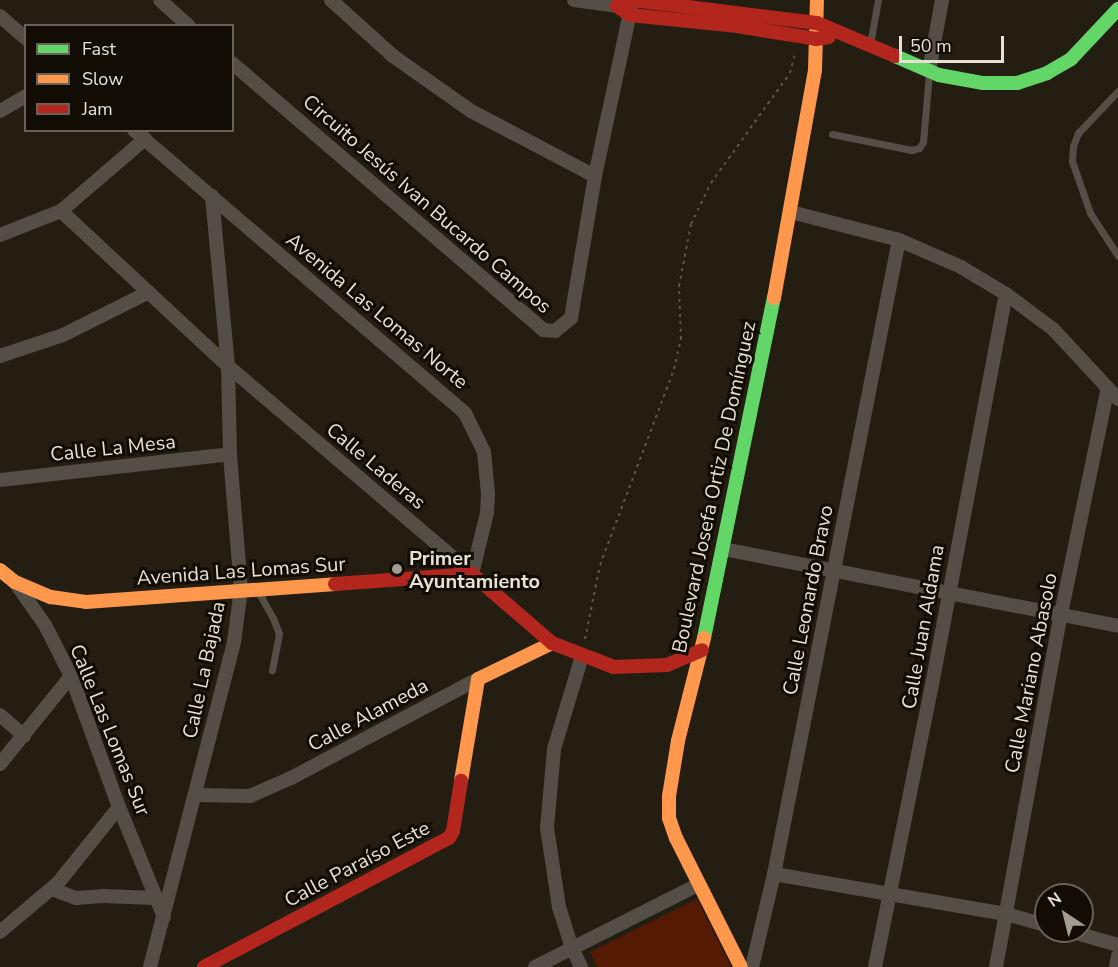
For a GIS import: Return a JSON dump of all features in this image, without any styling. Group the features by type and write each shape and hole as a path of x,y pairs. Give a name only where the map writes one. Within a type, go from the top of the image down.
{"street":[{"path":"160,0 187,24"},
{"path":"330,0 393,56 471,111 596,176"},
{"path":"574,0 617,6 630,15 687,23 737,26 816,39 845,36"},
{"path":"617,6 632,0 817,23 929,71 983,83 1017,83 1047,73 1071,59 1118,9"},
{"name":"Circuito Jesús Ivan Bucardo Campos","path":"234,65 543,330 555,331 571,318 596,176 632,0"},
{"name":"Boulevard Josefa Ortiz De Domínguez","path":"741,967 697,885 669,818 669,796 678,741 702,650 791,212 815,70 818,0"},
{"path":"929,71 942,0"},
{"path":"687,23 688,8"},
{"path":"0,16 24,37"},
{"path":"0,111 24,97"},
{"path":"0,236 61,212 140,135"},
{"name":"Avenida Las Lomas Norte","path":"140,135 465,413 484,452 488,494 487,513 472,574"},
{"name":"Calle La Bajada","path":"150,967 234,642 240,590 230,454 228,366 212,196"},
{"name":"Calle Laderas","path":"61,212 228,366 552,643 614,667 640,669 667,665 702,650"},
{"path":"791,212 899,240 961,267 1006,294 1053,329 1118,399"},
{"name":"Calle Leonardo Bravo","path":"752,967 774,874 899,240"},
{"path":"0,356 63,335 147,293"},
{"name":"Calle Juan Aldama","path":"875,967 1006,294"},
{"name":"Calle Mariano Abasolo","path":"996,967 1061,614 1108,388"},
{"name":"Calle La Mesa","path":"0,480 230,454"},
{"path":"723,549 1118,626"},
{"name":"Calle Las Lomas Sur","path":"0,570 15,582 45,625 71,676 119,807 164,917"},
{"name":"Avenida Las Lomas Sur","path":"15,582 51,597 86,602 472,574"},
{"name":"Calle Alameda","path":"195,795 250,796 291,778 478,679 552,643"},
{"path":"581,967 572,948 557,898 548,828 554,749 582,656"},
{"path":"0,764 71,676"},
{"name":"Calle Paraíso Este","path":"204,967 449,838 453,831 478,679"},
{"path":"0,715 24,736"},
{"path":"0,932 52,889 119,807"},
{"path":"774,874 1006,914 1034,922"},
{"path":"535,967 697,885"},
{"path":"52,889 76,898 103,896 155,898"},
{"path":"1094,938 1118,945"},
{"path":"1116,967 1118,956"}],"lane":[{"path":"870,44 878,0"},
{"path":"832,134 912,150 919,148 924,142 929,71"},
{"path":"1118,91 1078,133 1073,146 1072,161 1090,213 1118,256"},
{"path":"256,589 273,618 279,634 272,670"}],"path":[{"path":"582,656 600,565 674,369 681,339 679,286 691,224 711,183 790,73 798,36"}],"shaded area":[{"path":"697,899 731,967 597,967 590,952"}],"traffic: fast":[{"path":"895,56 939,75 983,83 1017,83 1047,73 1071,59 1118,9"},
{"path":"704,638 774,298"}],"traffic: slow":[{"path":"774,298 815,70 817,0"},
{"path":"0,570 15,582 51,597 86,602 335,584"},
{"path":"704,638 678,741 669,796 669,818 676,838 741,967"},
{"path":"461,781 478,679 552,643"}],"traffic: jam":[{"path":"617,6 632,0 817,23 895,56"},
{"path":"617,6 630,15 737,26 816,39 829,37"},
{"path":"335,584 472,574 552,643 614,667 667,665 702,650"},
{"path":"204,967 449,838 453,831 461,781"}],"place":[{"name":"Primer Ayuntamiento","path":"397,569"}]}
